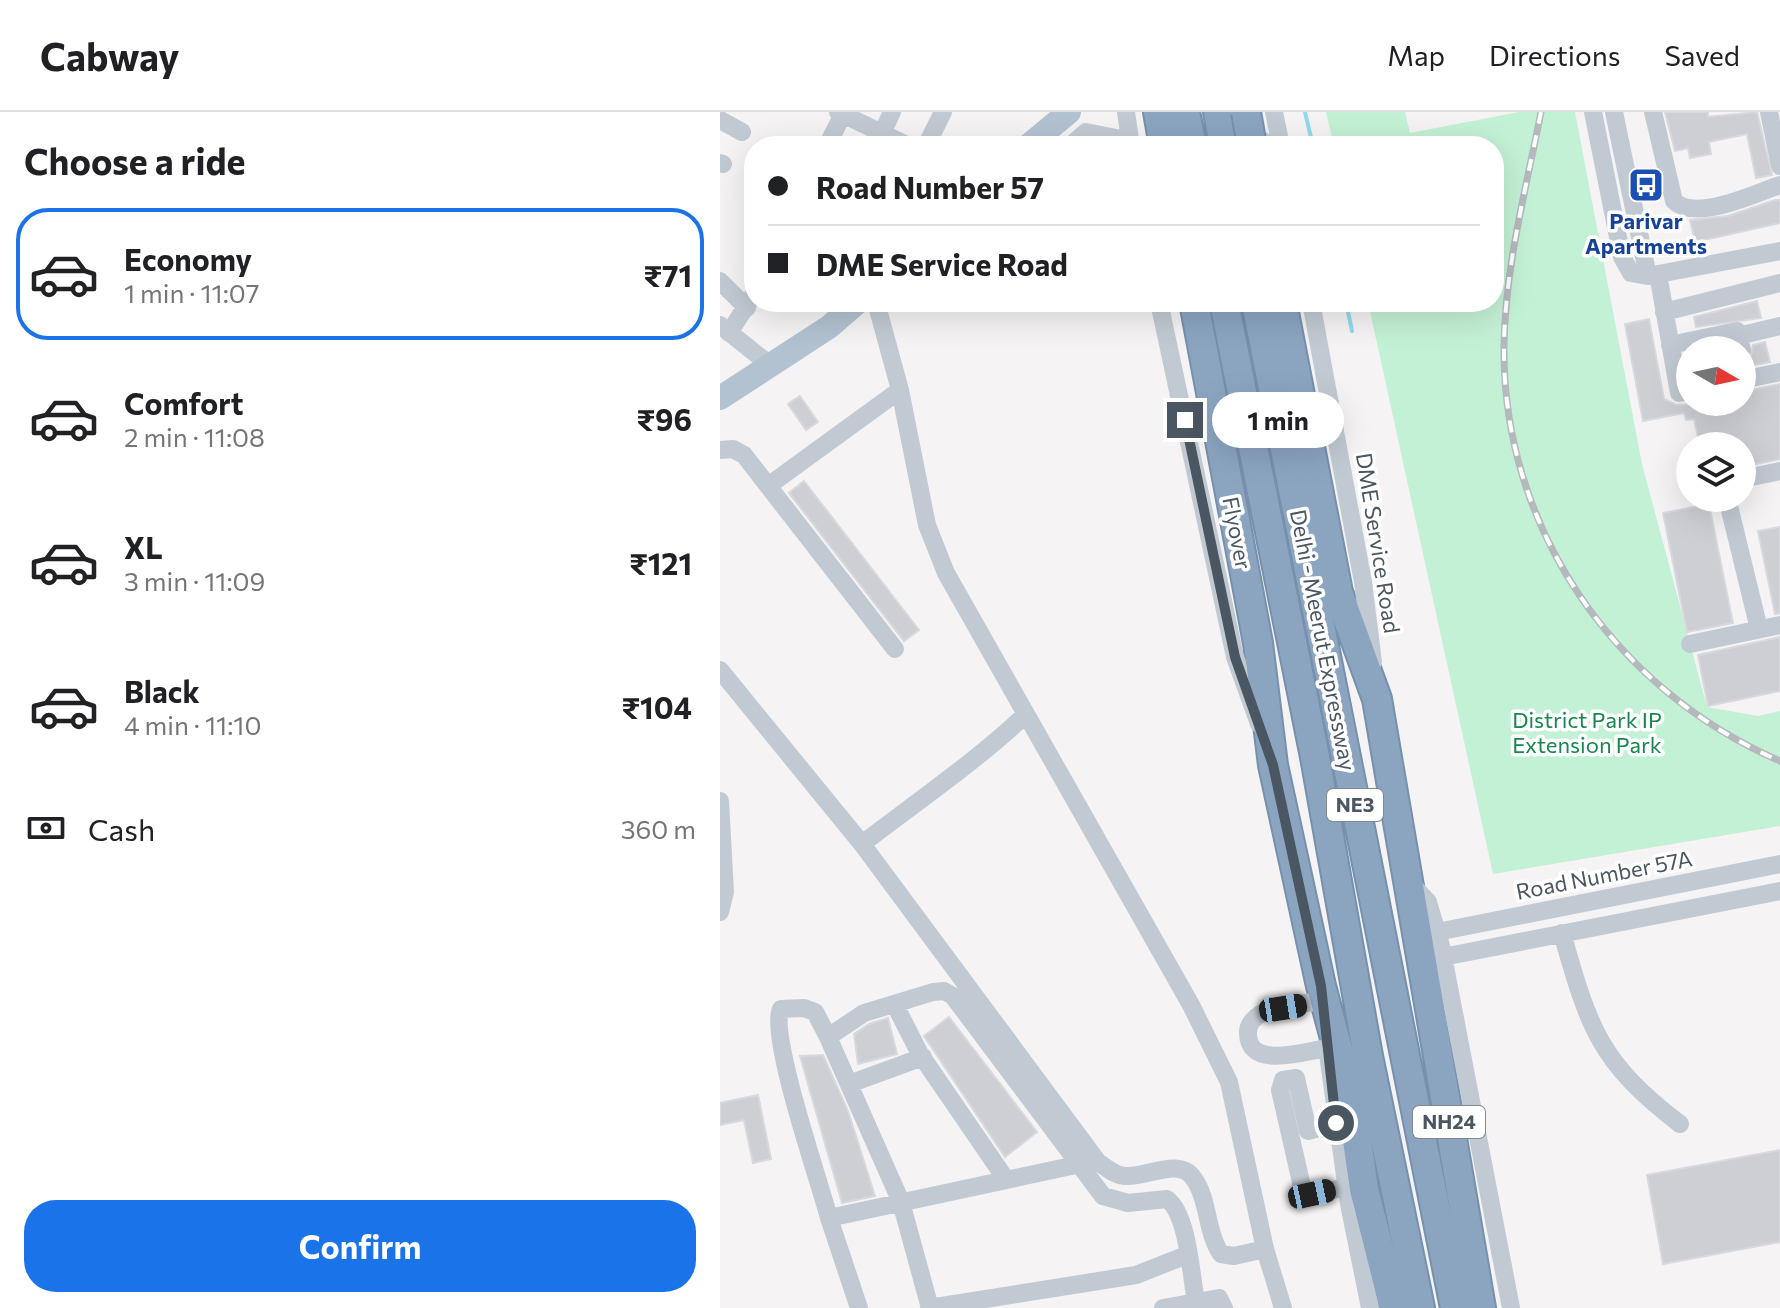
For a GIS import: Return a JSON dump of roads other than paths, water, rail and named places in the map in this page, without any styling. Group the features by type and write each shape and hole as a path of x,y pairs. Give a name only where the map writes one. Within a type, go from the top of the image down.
{"highway":[{"path":"1158,112 1162,136"},
{"path":"1185,112 1190,136"},
{"path":"1218,112 1225,136"},
{"path":"1246,112 1250,136"},
{"name":"Flyover","path":"1196,312 1258,643 1273,765 1322,994 1351,1098 1364,1189 1394,1308"},
{"name":"Delhi - Meerut Expressway","path":"1226,312 1315,757 1368,1056 1420,1308"},
{"name":"Delhi - Meerut Expressway","path":"1258,312 1455,1308"},
{"path":"1284,312 1338,592 1377,699 1411,884"},
{"name":"NH24","path":"1411,884 1429,1009 1481,1308"}],"main road":[{"path":"1040,136 1069,112"},
{"path":"1059,136 1087,112"},
{"path":"720,398 829,327 846,312"}],"street":[{"path":"881,136 892,112"},
{"path":"931,136 943,112"},
{"path":"1126,112 1130,136"},
{"path":"1274,112 1279,136"},
{"path":"1593,112 1622,257 1631,273 1653,275 1780,251"},
{"path":"1614,112 1664,312 1676,377"},
{"path":"1653,112 1674,201 1681,208 1699,210 1780,185"},
{"path":"1769,112 1780,166"},
{"path":"832,136 842,113 874,136"},
{"path":"720,120 742,132"},
{"path":"1081,136 1086,132 1106,136"},
{"path":"720,281 744,297"},
{"path":"1664,312 1780,283"},
{"path":"744,307 724,329 770,365"},
{"path":"879,312 900,390 927,525 946,573 1191,1005 1229,1082 1265,1249 1283,1308"},
{"path":"1161,312 1235,657 1273,765"},
{"name":"DME Service Road","path":"1313,312 1363,582 1377,699"},
{"path":"1756,338 1780,326"},
{"path":"1713,336 1737,331 1738,336"},
{"path":"1670,345 1676,344"},
{"path":"1756,377 1780,372"},
{"path":"768,486 900,390"},
{"path":"720,450 733,449 744,455 895,649"},
{"path":"1756,476 1780,471"},
{"path":"1730,512 1759,629"},
{"path":"1690,644 1780,625"},
{"path":"720,670 862,844 1098,1162 1116,1174 1128,1176 1178,1167 1188,1171 1196,1181 1221,1254 1234,1256 1265,1249"},
{"path":"862,844 973,756 996,743 1026,714"},
{"path":"720,801 725,892 720,912"},
{"name":"Road Number 57A","path":"1437,932 1780,864"},
{"path":"1411,884 1428,902 1443,957 1511,1308"},
{"path":"1443,957 1780,891"},
{"path":"1562,933 1596,1036 1638,1092 1680,1124"},
{"path":"828,1037 852,1018 933,992 944,991 953,996 1076,1165 1103,1196 1128,1203 1159,1198 1173,1204 1196,1302"},
{"path":"1327,1048 1280,1056 1259,1054 1253,1049 1249,1026 1262,1012 1322,994 1337,1129 1370,1308"},
{"path":"895,1005 923,1057 1005,1178"},
{"path":"859,1308 829,1218 786,1067 776,1017 781,1009 791,1007 815,1012 828,1037 901,1202 929,1308 1136,1275 1187,1255"},
{"path":"849,1084 923,1057"},
{"path":"1308,1131 1297,1081 1289,1077 1283,1080 1280,1090 1305,1193 1346,1187"},
{"path":"1291,1141 1308,1131 1337,1129"},
{"path":"1291,1141 1337,1129"},
{"path":"829,1218 1076,1165"},
{"path":"1169,1307 1219,1298 1224,1308"}],"waterway":[{"path":"1305,112 1311,136"},
{"path":"1348,312 1352,331"}],"railway":[{"path":"1541,112 1517,228 1505,316 1509,413 1523,478 1547,539 1579,595 1620,646 1667,692 1721,730 1780,761"}],"place":[{"name":"Parivar Apartments","path":"1646,185"}],"park label":[{"name":"District Park IP Extension Park","path":"1587,732"}]}
